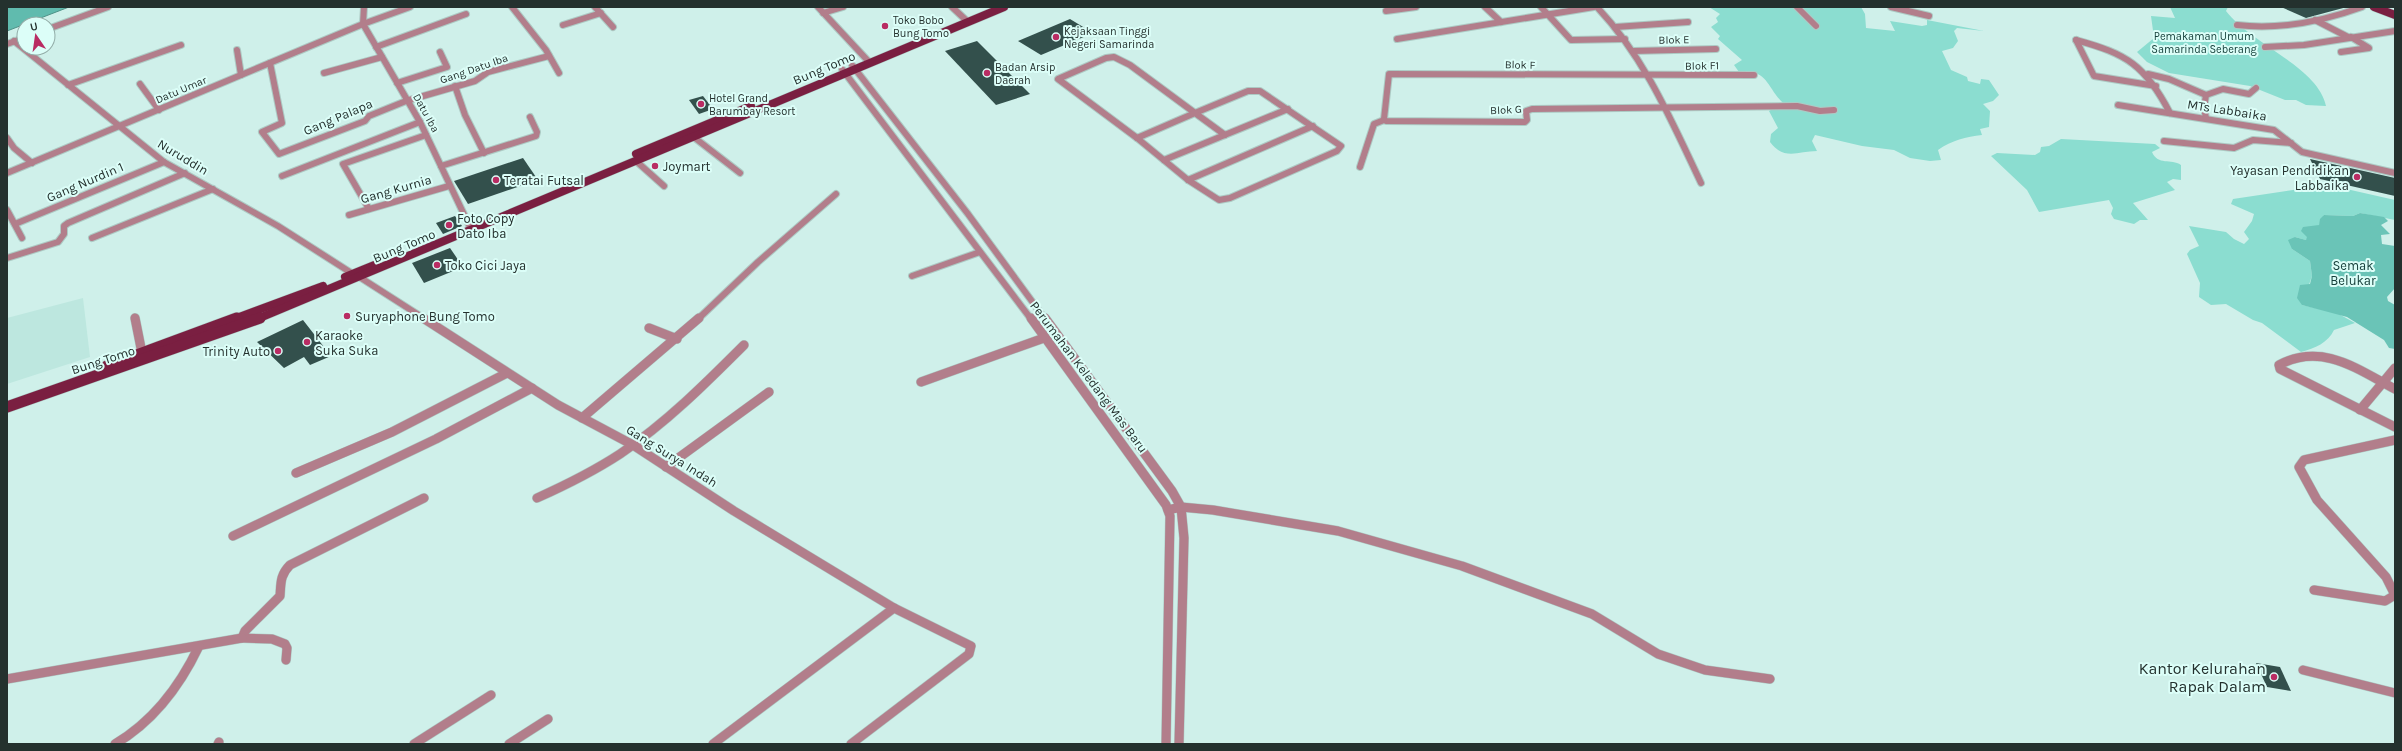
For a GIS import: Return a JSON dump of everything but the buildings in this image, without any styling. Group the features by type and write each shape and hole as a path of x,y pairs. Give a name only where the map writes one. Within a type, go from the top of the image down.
{"main road":[{"name":"Bung Tomo","path":"966,20 990,7"},
{"name":"Bung Tomo","path":"7,400 262,318 357,276 678,140 966,20 1004,7"},
{"path":"2374,7 2395,15"},
{"path":"2383,7 2395,12"},
{"name":"Bung Tomo","path":"531,203 636,161 678,140 695,138 728,120"},
{"name":"Bung Tomo","path":"7,407 143,357"}],"street":[{"path":"56,26 108,7"},
{"path":"363,24 364,7"},
{"name":"Datu Umar","path":"7,173 119,128 363,24 410,7"},
{"path":"512,7 549,56 559,74"},
{"path":"595,7 613,27"},
{"path":"818,7 868,61"},
{"path":"823,13 844,7"},
{"path":"952,7 966,20"},
{"path":"1386,11 1416,7"},
{"path":"1486,7 1501,22"},
{"path":"1541,7 1549,14 1571,40 1625,39"},
{"path":"1397,39 1595,7 1625,39 1650,76 1700,184"},
{"path":"1797,7 1816,26"},
{"path":"1891,7 1929,16"},
{"path":"2237,25 2269,28 2315,20 2362,7"},
{"path":"563,25 601,13"},
{"path":"376,47 466,14"},
{"path":"2315,20 2370,48 2341,52"},
{"path":"1614,26 1688,22"},
{"name":"Datu Iba","path":"363,24 398,83 406,101 420,122 449,186 471,228"},
{"path":"2265,47 2304,45 2395,31"},
{"path":"2156,86 2094,76 2076,40 2120,54 2148,74 2156,86 2170,112"},
{"name":"Nuruddin","path":"10,42 68,85 119,128 164,162 278,226 357,276"},
{"path":"68,85 181,45"},
{"name":"Blok E","path":"1633,51 1716,49"},
{"path":"236,50 241,75"},
{"path":"398,83 447,67 440,52"},
{"name":"Gang Datu Iba","path":"406,101 475,81 488,72 549,56"},
{"path":"324,73 382,58"},
{"path":"1137,138 1195,113 1248,91 1256,90 1288,109 1339,143 1340,148 1225,200 1219,200 1188,180 1137,138 1058,78 1106,58 1118,58 1195,113 1225,134"},
{"name":"Gang Palapa","path":"270,63 282,123 262,131 279,154 365,121 369,116 406,101"},
{"path":"854,67 1138,444 1172,491 1181,507 1184,538 1179,744"},
{"name":"Perumahan Keledang Mas Baru","path":"844,71 1110,424 1168,510 1170,516 1166,744"},
{"name":"Blok F","path":"1385,121 1389,74 1650,76"},
{"path":"2148,74 2169,79 2206,95 2223,89 2249,94 2256,88"},
{"name":"Blok F1","path":"1650,76 1754,75"},
{"path":"140,84 160,110"},
{"path":"455,86 465,115 484,153"},
{"path":"2206,95 2204,108 2206,118"},
{"name":"MTs Labbaika","path":"2118,105 2170,112 2274,130 2302,152 2395,172"},
{"path":"1665,108 1797,106 1820,111 1834,110"},
{"name":"Blok G","path":"1385,121 1525,122 1527,120 1526,110 1532,109 1665,108"},
{"path":"1164,160 1288,109"},
{"path":"441,166 536,136 537,132 530,117"},
{"path":"1360,167 1374,124 1385,121"},
{"path":"282,176 420,122"},
{"path":"1188,180 1313,126"},
{"path":"369,209 343,164 426,135"},
{"path":"7,138 14,148 32,162"},
{"path":"695,138 740,173"},
{"path":"2164,141 2234,148 2253,140 2291,143"},
{"path":"636,161 664,186"},
{"name":"Gang Nurdin 1","path":"15,224 164,162"},
{"path":"7,258 58,242 64,234 64,226 68,223 185,173"},
{"name":"Gang Kurnia","path":"349,215 449,186"},
{"path":"92,238 213,189"},
{"path":"582,418 677,338 758,262 836,194"},
{"path":"7,210 22,238"},
{"path":"975,245 985,241"},
{"path":"912,276 980,252"},
{"name":"Gang Surya Indah","path":"357,276 532,388 582,418 633,445 734,512 894,608 969,645 972,649 969,654 851,744"},
{"path":"135,318 143,357"},
{"path":"649,328 677,338"},
{"path":"921,382 1044,338"},
{"path":"537,498 581,478 633,445 690,399 744,345"},
{"path":"2395,389 2322,354 2294,356 2279,365 2280,369 2360,410 2395,426"},
{"path":"2360,410 2384,384 2395,368"},
{"path":"296,473 392,432 508,373"},
{"path":"233,536 436,439 532,388"},
{"path":"666,467 769,392"},
{"path":"2314,590 2385,601 2394,595 2393,589 2385,576 2336,523 2307,485 2299,467 2304,460 2395,440"},
{"path":"242,638 245,631 280,596 280,576 290,565 424,498"},
{"path":"1168,510 1181,507 1213,510 1338,531 1462,566 1592,614 1658,654 1705,670 1770,679"},
{"path":"713,744 894,608"},
{"path":"7,680 242,638 272,639 285,644 287,648 286,660"},
{"path":"115,744 137,727 166,699 188,671 199,646"},
{"path":"2304,670 2395,692"},
{"path":"414,744 491,695"},
{"path":"508,744 548,719"}],"shaded area":[{"path":"7,7 69,7 46,16 16,16 16,28 7,31"},
{"path":"83,298 90,357 7,384 7,318"}],"green space":[{"path":"1709,7 1861,7 1865,14 1866,28 1895,31 1890,21 1922,26 1927,25 1927,20 1984,31 1957,28 1954,31 1958,41 1953,48 1942,51 1951,70 1967,77 1968,81 1980,84 1981,79 1989,80 1999,95 1993,101 1983,104 1990,111 1989,127 1980,129 1982,135 1959,140 1938,150 1941,160 1930,161 1910,158 1894,150 1862,146 1815,135 1812,141 1817,151 1792,154 1781,151 1775,148 1770,142 1771,134 1778,128 1769,111 1783,103 1777,97 1766,80 1761,76 1756,73 1739,72 1734,65 1742,60 1718,39 1720,36 1711,27 1718,22 1716,18 1720,14"},
{"name":"Pemakaman Umum Samarinda Seberang","path":"2170,7 2228,7 2226,11 2237,23 2311,79 2320,92 2326,106 2306,105 2296,100 2285,100 2250,86 2169,73 2147,62 2137,52 2154,38 2151,16 2175,18"},
{"path":"2061,139 2155,144 2160,148 2152,152 2158,159 2181,165 2181,180 2173,179 2167,182 2175,190 2133,203 2148,220 2140,220 2134,224 2114,219 2111,214 2113,208 2109,200 2039,212 2027,190 1991,156 1997,153 2035,155 2040,152 2041,147 2049,146"},
{"path":"2311,181 2395,200 2395,220 2360,213 2353,216 2324,215 2319,225 2306,240 2295,237 2292,249 2310,261 2312,276 2302,305 2337,313 2355,323 2334,330 2325,342 2301,352 2262,323 2253,320 2226,304 2211,305 2199,297 2200,283 2187,254 2190,250 2199,246 2189,226 2226,232 2234,239 2244,244 2249,239 2244,232 2252,221 2254,214 2231,204 2233,199 2307,188"},
{"name":"Semak Belukar","path":"2360,213 2384,217 2388,221 2381,225 2390,234 2381,235 2382,244 2395,246 2395,288 2387,297 2388,301 2395,305 2395,349 2389,348 2384,340 2347,317 2302,305 2297,298 2300,285 2310,284 2312,276 2310,261 2292,249 2288,240 2295,237 2306,240 2307,237 2301,231 2303,227 2319,225 2320,219 2324,215 2353,216"}],"place":[{"name":"Toko Bobo Bung Tomo","path":"885,26"},
{"name":"Kejaksaan Tinggi Negeri Samarinda","path":"1056,37"},
{"name":"Badan Arsip Daerah","path":"987,73"},
{"name":"Hotel Grand Barumbay Resort","path":"701,104"},
{"name":"Joymart","path":"655,166"},
{"name":"Yayasan Pendidikan Labbaika","path":"2357,177"},
{"name":"Teratai Futsal","path":"496,180"},
{"name":"Foto Copy Dato Iba","path":"449,225"},
{"name":"Toko Cici Jaya","path":"437,265"},
{"name":"Suryaphone Bung Tomo","path":"347,316"},
{"name":"Karaoke Suka Suka","path":"307,342"},
{"name":"Trinity Auto","path":"278,351"},
{"name":"Kantor Kelurahan Rapak Dalam","path":"2274,677"}]}
